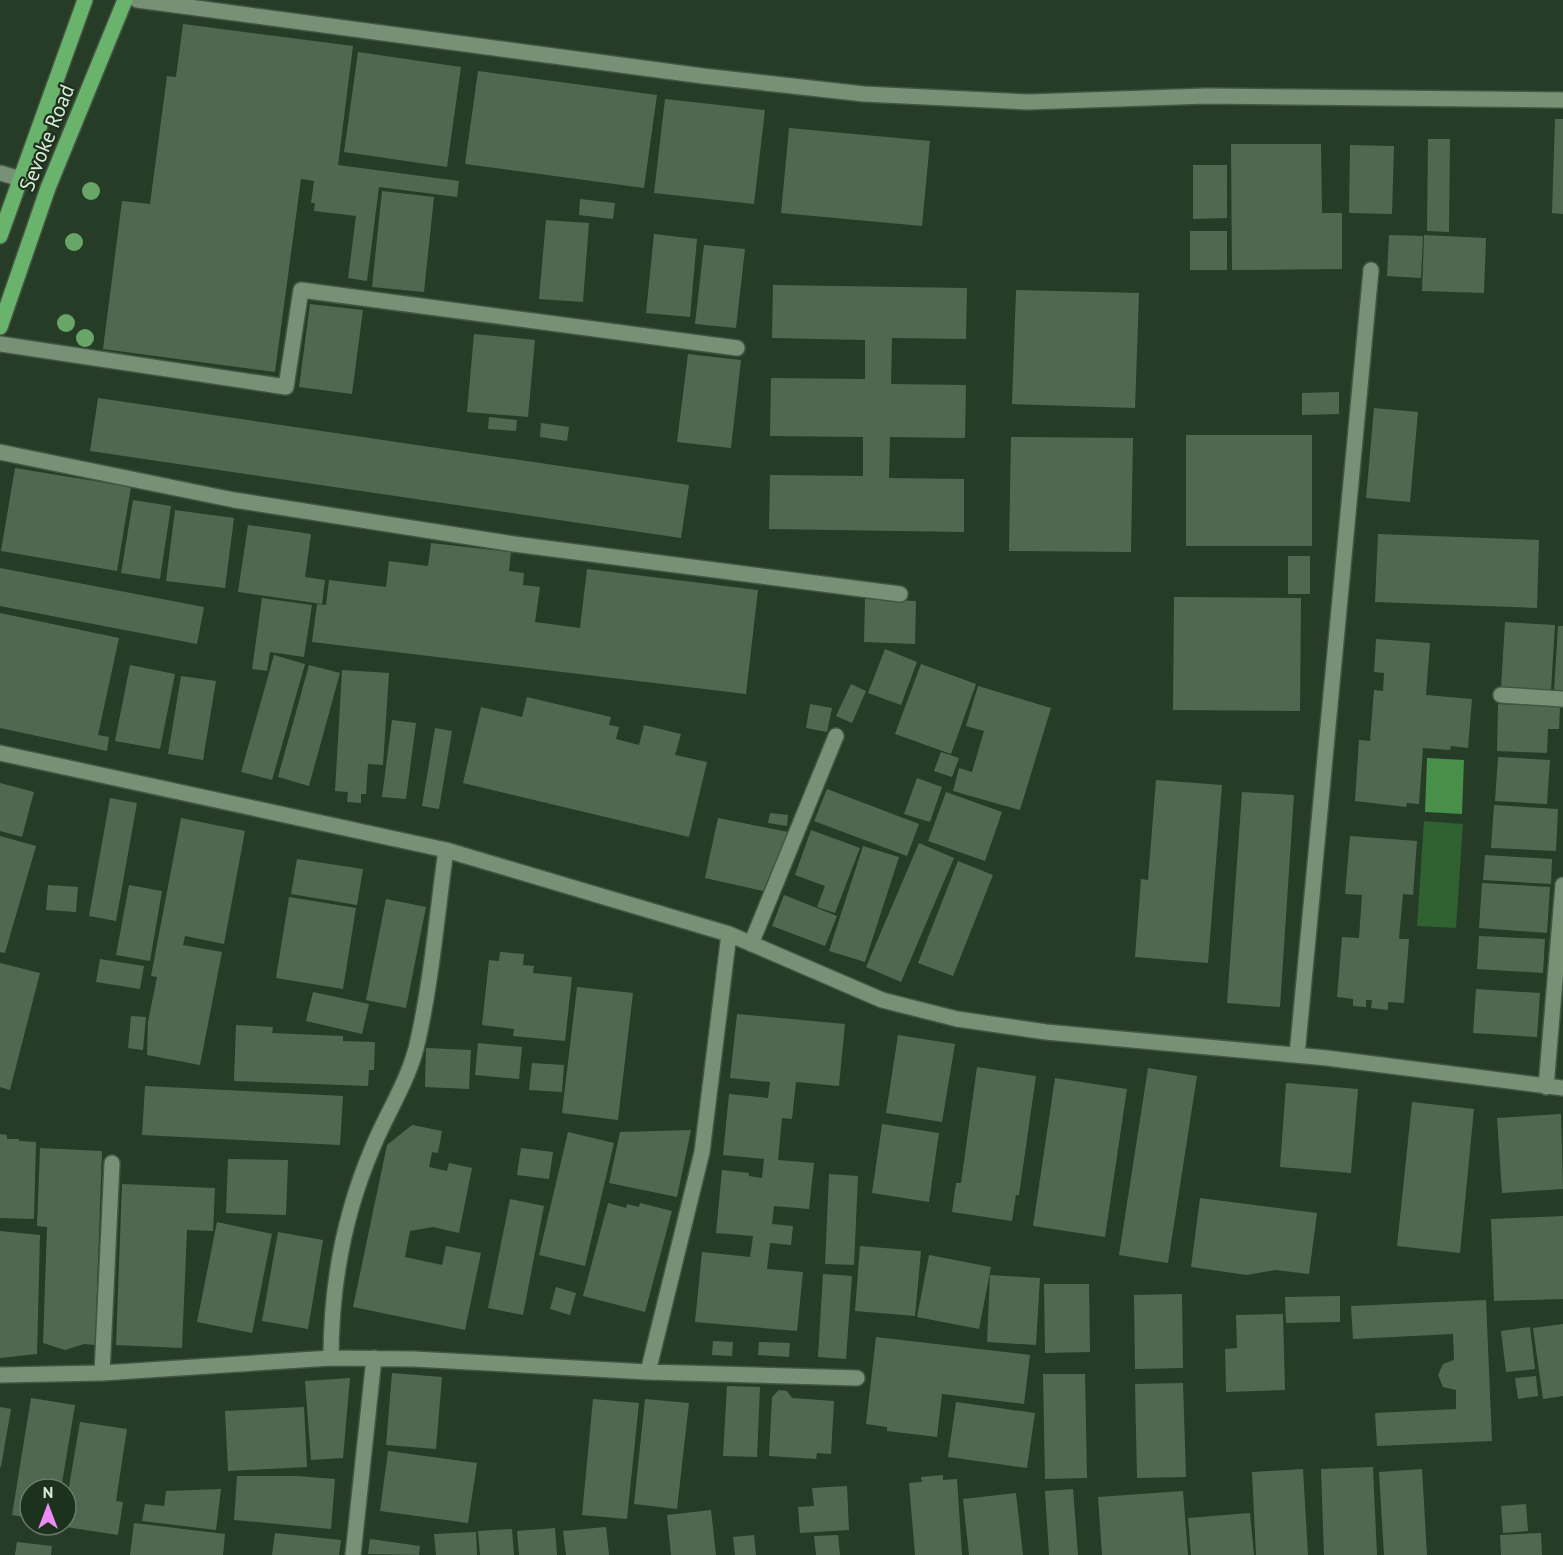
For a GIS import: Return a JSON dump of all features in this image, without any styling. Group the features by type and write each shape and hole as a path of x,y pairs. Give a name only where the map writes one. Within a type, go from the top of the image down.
{"main road":[{"name":"Sevoke Road","path":"0,236 85,0"},
{"name":"Sevoke Road","path":"0,327 48,188 125,0"}],"street":[{"path":"137,0 702,76 864,94 1028,102 1207,96 1563,100"},
{"path":"0,173 21,179"},
{"path":"1297,1055 1371,270"},
{"path":"0,344 286,387 301,290 737,348"},
{"path":"0,452 281,507 514,544 900,594"},
{"path":"1501,695 1563,699"},
{"path":"751,944 836,736"},
{"path":"0,753 446,850 729,934 882,1000 957,1019 1046,1032 1297,1055 1563,1088"},
{"path":"330,1358 330,1326 340,1250 372,1149 404,1082 418,1041 446,850"},
{"path":"1546,1087 1563,885"},
{"path":"648,1372 702,1152 729,934"},
{"path":"102,1373 112,1164"},
{"path":"0,1375 102,1373 330,1358 374,1358 648,1372 857,1378"},
{"path":"353,1555 374,1358"}],"shaded area":[{"path":"1427,758 1464,760 1462,814 1425,812"},
{"path":"1424,821 1463,824 1456,928 1417,926"}],"building":[{"path":"183,24 353,46 338,165 459,181 457,197 379,187 367,281 348,278 356,216 314,211 315,203 311,203 314,181 301,179 275,372 103,349 122,201 150,204 167,76 176,77"},
{"path":"358,52 461,67 447,167 344,152"},
{"path":"478,71 657,95 644,188 465,164"},
{"path":"665,99 765,110 754,204 654,193"},
{"path":"1555,119 1563,119 1563,214 1552,213"},
{"path":"789,128 930,141 922,226 781,213"},
{"path":"1428,139 1450,139 1449,232 1427,231"},
{"path":"1231,144 1321,144 1322,213 1342,213 1342,269 1232,270"},
{"path":"1350,145 1394,146 1392,214 1349,213"},
{"path":"1193,165 1227,165 1227,218 1193,219"},
{"path":"382,191 434,197 424,292 372,287"},
{"path":"580,199 615,203 613,219 579,215"},
{"path":"546,220 589,223 583,302 539,299"},
{"path":"1190,231 1227,231 1227,270 1190,270"},
{"path":"654,234 697,239 690,317 646,313"},
{"path":"1389,235 1423,236 1421,278 1387,276"},
{"path":"1424,235 1486,238 1484,293 1422,291"},
{"path":"704,245 745,249 736,328 695,324"},
{"path":"773,285 967,288 966,339 892,338 891,384 966,385 965,438 890,437 889,478 964,479 964,532 769,529 770,475 863,476 863,437 770,436 771,378 865,379 865,340 772,338"},
{"path":"1016,290 1139,293 1135,408 1012,404"},
{"path":"310,304 363,310 352,394 299,387"},
{"path":"474,334 535,340 528,417 467,412"},
{"path":"688,354 741,360 731,448 677,442"},
{"path":"1339,392 1339,414 1302,415 1302,393"},
{"path":"98,398 689,485 681,538 90,451"},
{"path":"1374,408 1418,412 1410,502 1366,498"},
{"path":"489,417 517,420 516,431 488,429"},
{"path":"541,423 569,427 567,441 540,437"},
{"path":"1186,435 1312,435 1312,546 1186,546"},
{"path":"1011,437 1133,438 1131,552 1009,551"},
{"path":"15,468 131,487 117,571 1,551"},
{"path":"133,500 171,506 160,579 121,573"},
{"path":"175,510 234,518 225,588 166,581"},
{"path":"248,525 311,534 305,577 325,580 322,604 238,592"},
{"path":"1378,534 1539,540 1537,608 1375,602"},
{"path":"431,543 511,552 509,571 524,573 523,585 540,587 535,622 580,628 587,569 758,590 746,694 312,642 317,604 326,605 329,580 386,587 389,561 428,566"},
{"path":"1288,556 1310,556 1310,594 1288,594"},
{"path":"0,568 204,607 197,644 0,606"},
{"path":"1174,597 1301,598 1300,711 1173,710"},
{"path":"262,598 312,605 304,657 270,652 267,671 252,669"},
{"path":"865,599 916,601 915,644 864,642"},
{"path":"0,613 119,638 98,735 109,737 107,751 0,728"},
{"path":"1505,622 1555,625 1551,690 1501,687"},
{"path":"1558,626 1563,626 1563,690 1554,690"},
{"path":"1376,639 1430,643 1426,695 1472,699 1468,748 1451,746 1450,750 1423,748 1419,804 1407,803 1406,807 1355,801 1359,740 1370,741 1374,690 1383,691 1384,673 1374,672"},
{"path":"885,649 917,662 901,705 868,693"},
{"path":"274,655 305,664 272,780 241,772"},
{"path":"921,664 976,684 951,754 895,734"},
{"path":"130,665 175,674 160,749 115,741"},
{"path":"309,665 340,673 309,786 278,777"},
{"path":"342,670 389,673 383,765 368,764 366,794 361,794 361,803 347,802 348,792 335,791"},
{"path":"181,676 216,681 203,760 168,754"},
{"path":"851,684 866,691 852,723 836,716"},
{"path":"978,686 1051,708 1020,810 953,791 959,768 972,772 984,731 966,726"},
{"path":"527,697 611,717 609,725 619,727 616,739 639,745 644,725 681,734 675,755 707,762 689,837 463,783 481,707 522,717"},
{"path":"810,704 832,708 827,732 806,728"},
{"path":"1498,704 1560,707 1559,729 1548,729 1547,753 1497,751"},
{"path":"392,720 416,723 406,799 382,797"},
{"path":"435,728 452,731 439,809 422,806"},
{"path":"941,752 959,758 952,777 934,771"},
{"path":"1498,757 1550,760 1547,804 1495,801"},
{"path":"917,778 942,787 930,822 904,814"},
{"path":"1156,780 1222,785 1208,963 1135,957 1141,879 1148,880"},
{"path":"0,783 34,792 22,837 0,831"},
{"path":"827,789 919,824 907,856 814,821"},
{"path":"946,792 1002,812 985,861 928,841"},
{"path":"1242,792 1294,795 1280,1007 1227,1003"},
{"path":"110,798 137,803 116,921 89,916"},
{"path":"1494,805 1558,809 1556,851 1491,848"},
{"path":"770,813 788,815 787,826 768,823"},
{"path":"181,818 245,831 224,944 185,936 183,945 222,952 200,1065 147,1055 148,1022 157,977 151,976"},
{"path":"718,818 788,832 763,891 705,878"},
{"path":"811,830 860,848 835,913 817,907 825,886 795,875"},
{"path":"0,836 36,846 5,953 0,952"},
{"path":"1350,836 1417,841 1413,895 1403,894 1399,939 1409,939 1404,1003 1388,1002 1388,1010 1371,1008 1372,1000 1366,1000 1366,1007 1353,1006 1353,999 1337,997 1342,937 1359,938 1362,895 1345,894"},
{"path":"919,843 954,858 901,982 866,967"},
{"path":"863,846 899,857 865,962 829,951"},
{"path":"1485,855 1552,859 1551,884 1483,880"},
{"path":"297,859 363,869 357,905 291,894"},
{"path":"958,861 993,875 953,976 918,963"},
{"path":"1482,883 1550,887 1547,933 1479,928"},
{"path":"48,885 78,887 76,912 46,910"},
{"path":"129,885 162,891 150,961 116,955"},
{"path":"784,895 837,916 825,946 772,926"},
{"path":"289,897 356,908 343,989 276,978"},
{"path":"386,899 426,907 406,1008 366,1000"},
{"path":"1479,936 1545,939 1543,973 1477,969"},
{"path":"500,952 524,954 523,965 534,966 533,973 572,977 565,1041 513,1036 514,1029 482,1025 489,960 499,961"},
{"path":"100,959 144,966 140,989 96,982"},
{"path":"0,963 40,973 10,1090 0,1087"},
{"path":"577,987 633,993 618,1120 562,1113"},
{"path":"1476,989 1540,993 1537,1037 1473,1033"},
{"path":"313,992 369,1004 362,1034 306,1021"},
{"path":"737,1014 845,1024 839,1086 796,1082 792,1119 782,1118 778,1160 814,1163 809,1209 774,1206 772,1224 793,1226 791,1245 770,1243 767,1269 803,1272 797,1331 695,1322 702,1252 750,1257 753,1236 716,1233 722,1170 749,1173 749,1176 762,1178 764,1159 723,1155 729,1094 768,1098 770,1082 730,1078"},
{"path":"131,1016 146,1017 143,1050 128,1048"},
{"path":"236,1025 273,1027 272,1033 343,1036 343,1041 375,1042 374,1070 369,1070 368,1086 234,1081"},
{"path":"898,1035 955,1044 942,1122 886,1113"},
{"path":"478,1043 522,1047 519,1079 475,1075"},
{"path":"426,1048 471,1050 469,1089 425,1087"},
{"path":"532,1063 564,1065 562,1092 529,1090"},
{"path":"977,1067 1036,1076 1019,1195 1016,1195 1012,1221 952,1212 956,1183 961,1183"},
{"path":"1148,1068 1197,1076 1168,1263 1119,1255"},
{"path":"1055,1078 1127,1089 1105,1237 1033,1226"},
{"path":"1286,1083 1358,1089 1351,1173 1280,1167"},
{"path":"145,1086 343,1096 340,1145 142,1135"},
{"path":"1412,1102 1474,1109 1460,1253 1397,1246"},
{"path":"1561,1114 1563,1189 1502,1193 1497,1118"},
{"path":"882,1124 939,1133 929,1202 872,1193"},
{"path":"412,1125 442,1131 438,1153 432,1152 429,1167 447,1171 449,1163 472,1168 459,1233 433,1227 410,1231 405,1257 442,1265 446,1246 481,1253 465,1330 353,1307 387,1145"},
{"path":"691,1130 677,1197 609,1183 620,1132"},
{"path":"568,1132 614,1143 585,1266 539,1255"},
{"path":"0,1134 7,1135 7,1139 36,1142 34,1219 0,1218"},
{"path":"40,1148 102,1151 95,1345 84,1344 65,1350 43,1343 47,1227 37,1226"},
{"path":"521,1148 553,1152 549,1179 517,1175"},
{"path":"228,1159 288,1160 286,1215 226,1213"},
{"path":"829,1174 858,1176 854,1265 825,1264"},
{"path":"122,1184 215,1188 213,1231 187,1230 182,1348 116,1345"},
{"path":"1200,1198 1317,1213 1309,1274 1275,1270 1247,1275 1191,1267"},
{"path":"510,1199 544,1206 523,1315 488,1308"},
{"path":"608,1203 626,1208 627,1204 639,1207 640,1203 672,1211 645,1312 583,1296"},
{"path":"1563,1216 1563,1299 1494,1301 1491,1219"},
{"path":"217,1222 272,1234 252,1333 197,1322"},
{"path":"0,1231 40,1235 37,1354 0,1358"},
{"path":"278,1232 323,1240 308,1329 262,1321"},
{"path":"860,1246 921,1251 915,1316 855,1311"},
{"path":"929,1255 991,1267 979,1329 917,1317"},
{"path":"823,1274 852,1276 846,1359 818,1357"},
{"path":"990,1275 1040,1278 1036,1345 987,1342"},
{"path":"1044,1284 1089,1284 1090,1352 1045,1353"},
{"path":"556,1287 576,1293 570,1315 550,1309"},
{"path":"1182,1294 1183,1368 1135,1369 1134,1295"},
{"path":"1340,1296 1340,1322 1286,1323 1285,1297"},
{"path":"1486,1300 1492,1441 1377,1446 1375,1413 1456,1409 1456,1390 1443,1387 1438,1375 1443,1364 1454,1360 1453,1334 1353,1339 1351,1306"},
{"path":"1283,1314 1285,1390 1226,1392 1225,1349 1237,1348 1236,1315"},
{"path":"1563,1324 1563,1396 1543,1399 1533,1328"},
{"path":"1530,1327 1535,1369 1506,1372 1501,1331"},
{"path":"876,1337 1030,1355 1024,1404 942,1394 937,1437 887,1431 887,1427 866,1424"},
{"path":"713,1341 733,1342 732,1356 712,1355"},
{"path":"759,1342 790,1343 789,1357 758,1355"},
{"path":"392,1373 442,1377 436,1449 386,1445"},
{"path":"1043,1374 1085,1374 1087,1478 1045,1479"},
{"path":"1536,1376 1538,1396 1518,1399 1515,1378"},
{"path":"350,1378 343,1458 311,1460 305,1381"},
{"path":"1183,1383 1186,1477 1137,1478 1135,1384"},
{"path":"727,1386 760,1387 757,1457 723,1456"},
{"path":"779,1390 787,1391 792,1398 834,1401 831,1454 817,1453 816,1459 769,1456 772,1397"},
{"path":"31,1398 75,1405 63,1477 18,1477"},
{"path":"593,1399 639,1403 627,1519 582,1515"},
{"path":"645,1399 689,1403 677,1509 634,1504"},
{"path":"956,1402 1035,1413 1027,1468 948,1457"},
{"path":"0,1407 11,1409 1,1467 0,1467"},
{"path":"304,1407 307,1467 228,1471 225,1411"},
{"path":"80,1422 127,1429 116,1501 123,1502 118,1535 78,1529 78,1477 71,1477"},
{"path":"388,1451 477,1463 468,1523 380,1511"},
{"path":"1373,1467 1377,1555 1324,1555 1321,1469"},
{"path":"1303,1469 1308,1555 1256,1555 1252,1472"},
{"path":"1422,1469 1427,1555 1384,1555 1379,1472"},
{"path":"943,1475 943,1480 957,1479 962,1555 915,1555 909,1483 922,1482 921,1477"},
{"path":"237,1476 297,1476 335,1479 331,1529 234,1520"},
{"path":"18,1478 18,1516 12,1515"},
{"path":"847,1486 849,1530 800,1533 798,1507 814,1506 812,1488"},
{"path":"221,1489 216,1530 142,1521 145,1504 164,1506 166,1491"},
{"path":"1073,1489 1078,1555 1049,1555 1045,1491"},
{"path":"1183,1491 1188,1555 1102,1555 1098,1497"},
{"path":"1016,1493 1023,1555 969,1555 963,1499"},
{"path":"1526,1504 1528,1531 1503,1533 1501,1506"},
{"path":"711,1510 716,1555 671,1555 667,1515"},
{"path":"1250,1513 1254,1555 1191,1555 1188,1518"},
{"path":"134,1523 225,1534 223,1555 130,1555"},
{"path":"606,1527 609,1555 566,1555 563,1531"},
{"path":"555,1528 557,1555 519,1555 517,1531"},
{"path":"512,1529 514,1555 480,1555 478,1531"},
{"path":"476,1532 477,1555 436,1555 434,1534"},
{"path":"275,1533 341,1540 339,1555 272,1555"},
{"path":"1541,1533 1542,1555 1501,1555 1500,1535"},
{"path":"754,1535 756,1555 735,1555 733,1537"},
{"path":"838,1535 840,1555 816,1555 814,1536"},
{"path":"370,1539 420,1546 419,1555 368,1554"},
{"path":"17,1542 52,1546 51,1555 15,1555"}]}
